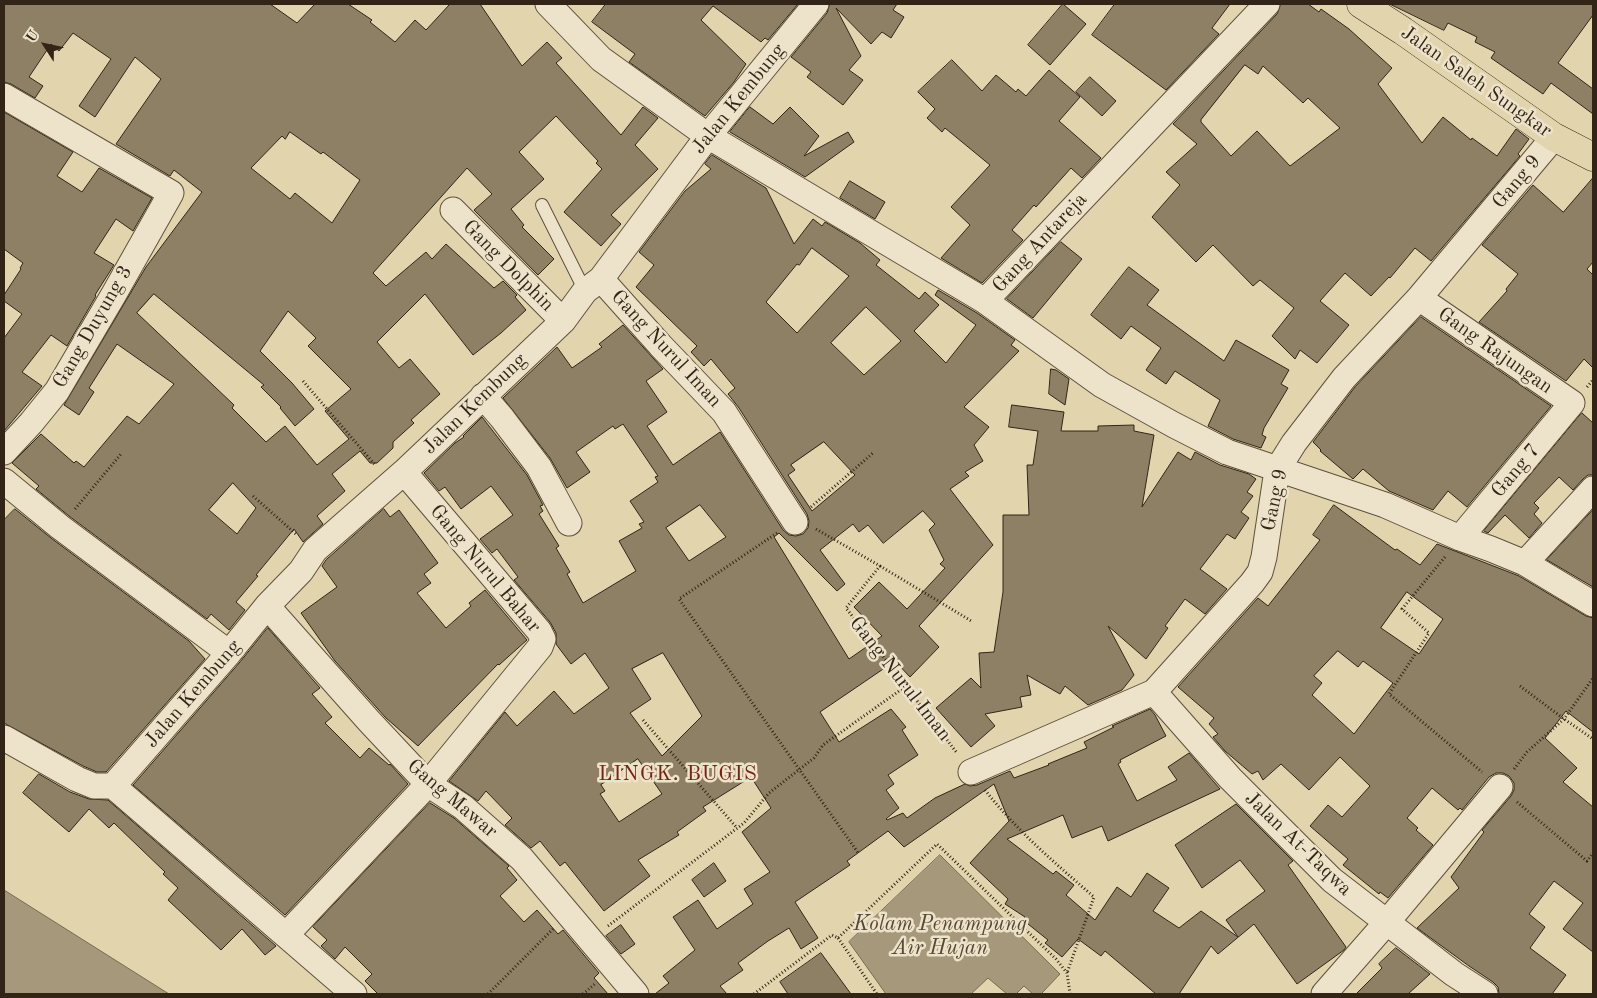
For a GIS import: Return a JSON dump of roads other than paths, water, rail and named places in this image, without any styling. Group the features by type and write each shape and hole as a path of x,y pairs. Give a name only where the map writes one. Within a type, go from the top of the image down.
{"highway":[{"name":"Jalan Saleh Sungkar","path":"1361,4 1403,31 1554,137 1593,158"}],"street":[{"path":"548,4 601,59 708,136 985,301"},
{"name":"Jalan Kembung","path":"113,786 229,653 267,606 301,571 315,550 397,478 562,321 593,285 708,136 816,4"},
{"name":"Gang Antareja","path":"1267,4 985,301 1102,384 1174,425 1227,452 1385,505 1460,538 1525,563 1593,604"},
{"name":"Gang Duyung 3","path":"4,96 171,193 57,391 4,452"},
{"name":"Gang 9","path":"971,772 1154,692 1260,572 1277,470 1294,443 1344,378 1419,298 1554,137"},
{"name":"Gang Dolphin","path":"453,210 562,321"},
{"name":"Gang Nurul Iman","path":"593,285 660,345 724,412 796,520"},
{"name":"Gang Rajungan","path":"1419,298 1572,404"},
{"path":"483,396 539,467 569,522"},
{"name":"Gang 7","path":"1460,538 1572,404"},
{"name":"Gang Nurul Bahar","path":"397,478 539,631 543,639 540,648 428,784"},
{"path":"4,481 60,527 229,653"},
{"path":"1525,563 1593,489"},
{"name":"Gang Mawar","path":"267,606 368,721 428,784 462,807 522,859 636,994"},
{"name":"Jalan At-Taqwa","path":"1154,692 1230,778 1332,880 1454,974 1485,994"},
{"path":"4,738 77,779 94,786 113,786 354,994"},
{"path":"286,935 428,784"},
{"path":"1324,994 1500,787"}],"lane":[{"path":"542,204 593,285"}],"water":[{"name":"Kolam Penampung Air Hujan","path":"940,855 1060,974 1041,994 1033,994 1024,986 1016,994 1007,994 988,978 971,994 886,994 849,942"},
{"path":"4,890 169,994 4,994"}],"district":[{"name":"LINGK. BUGIS","path":"678,774"}]}
